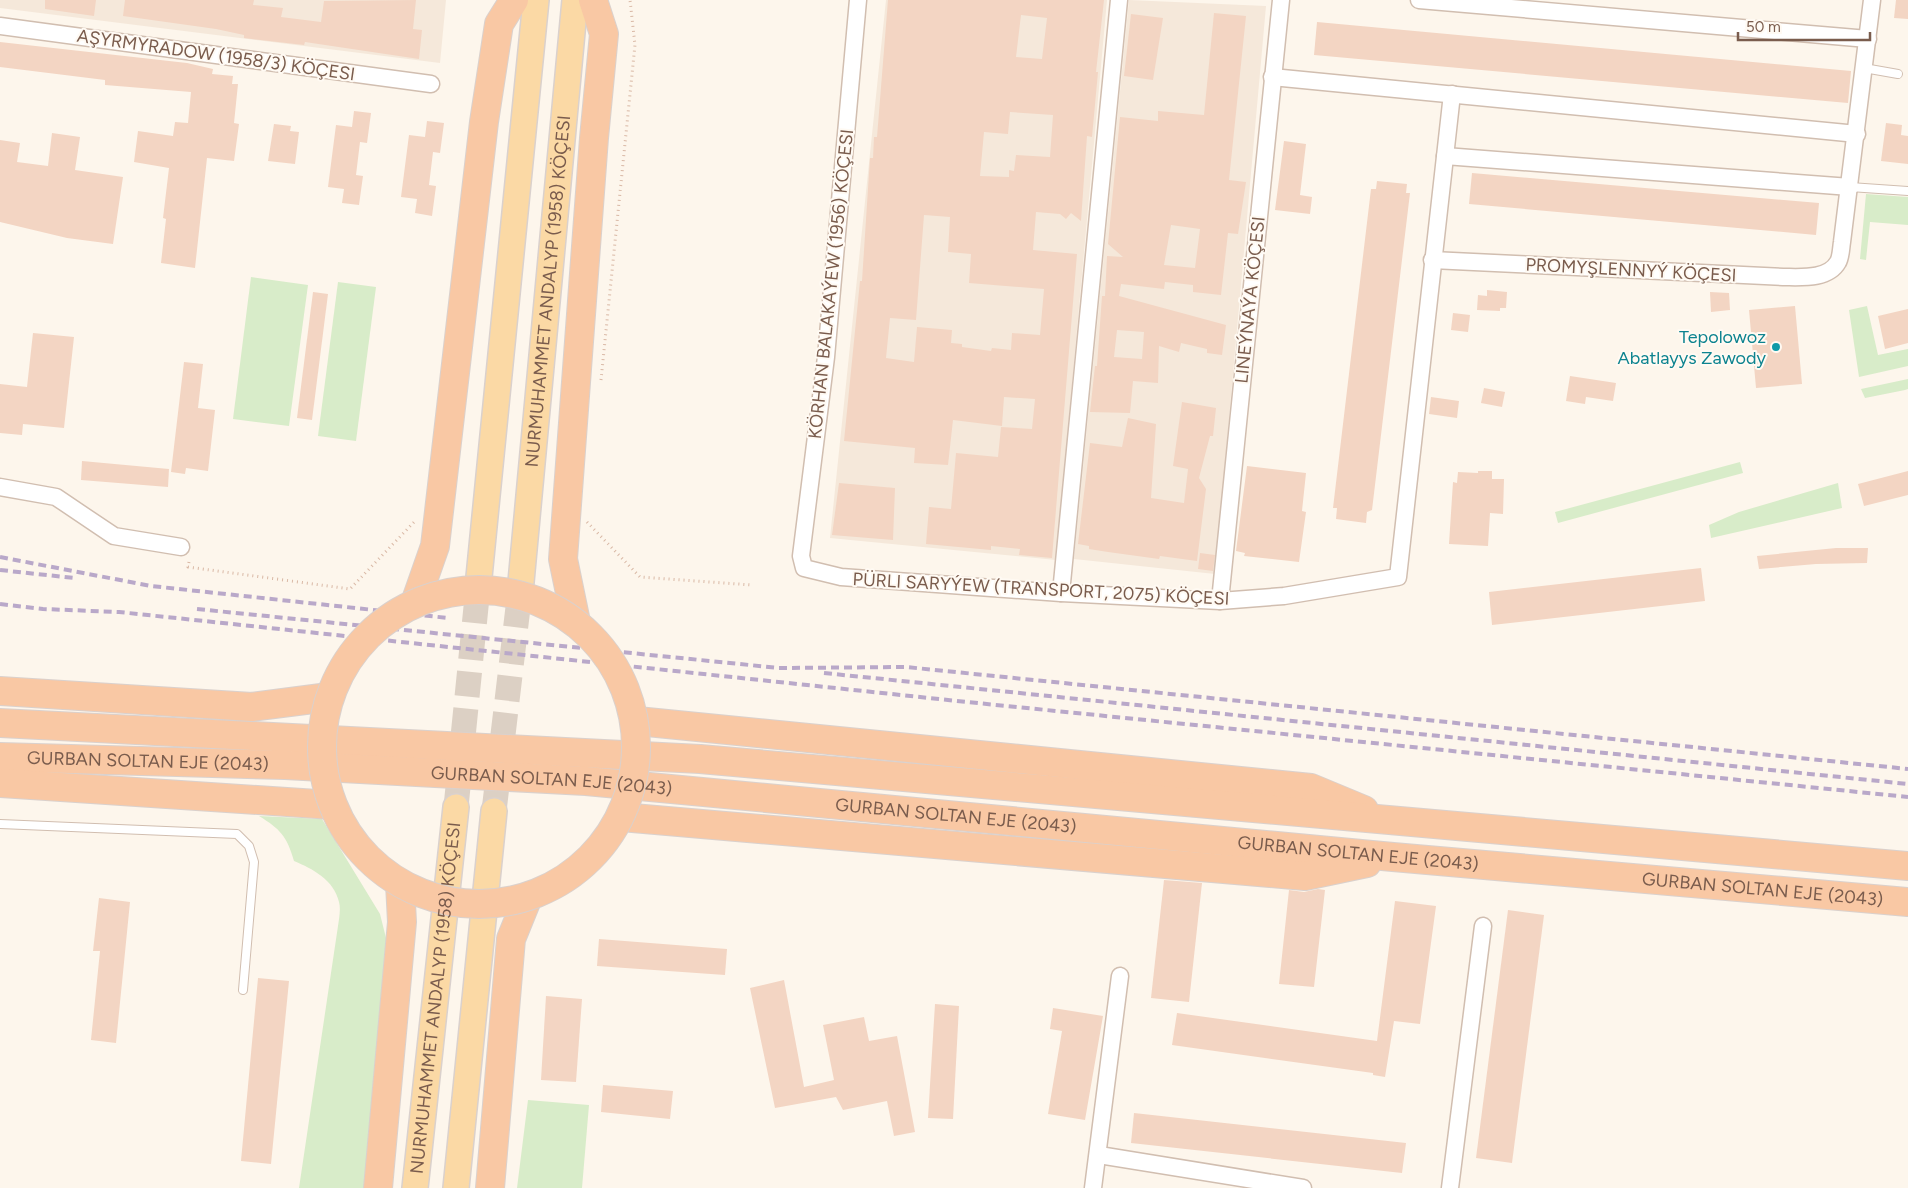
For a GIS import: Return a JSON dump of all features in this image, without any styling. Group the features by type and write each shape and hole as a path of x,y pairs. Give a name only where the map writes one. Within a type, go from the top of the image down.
{"highway":[{"path":"415,603 435,546 484,122 499,24 514,0"},
{"path":"576,622 563,559 594,138 604,34 593,0"},
{"path":"481,589 515,593 539,601 576,622 608,655 626,688 637,721 636,764 631,791 621,816 598,851 562,879 528,897 479,905 438,900 400,884 368,859 343,828 332,805 322,761 322,733 329,698 346,662 371,632 415,603 447,592 481,589"},
{"path":"0,691 252,707 329,698"},
{"path":"637,721 1311,788 1391,821"},
{"name":"GURBAN SOLTAN EJE (2043)","path":"0,723 700,759 1908,866"},
{"name":"GURBAN SOLTAN EJE (2043)","path":"0,756 285,765 586,781 1393,857 1908,902"},
{"path":"0,783 332,805"},
{"path":"621,816 1305,876 1393,857"},
{"path":"378,1188 402,922 400,884"},
{"path":"490,1188 511,939 528,897"}],"main road":[{"path":"479,577 536,0"},
{"name":"NURMUHAMMET ANDALYP (1958) KÖÇESI","path":"521,582 575,0"},
{"name":"NURMUHAMMET ANDALYP (1958) KÖÇESI","path":"415,1188 456,807"},
{"path":"456,1188 494,811"}],"street":[{"name":"KÖRHAN BALAKAÝEW (1956) KÖÇESI","path":"804,568 801,556 826,357 858,0"},
{"path":"1061,593 1120,0"},
{"name":"LINEÝNAÝA KÖÇESI","path":"1220,601 1281,0"},
{"path":"1419,0 1544,5 1868,40"},
{"path":"1444,156 1850,187 1872,0"},
{"name":"AŞYRMYRADOW (1958/3) KÖÇESI","path":"0,26 431,84"},
{"path":"1272,77 1857,134"},
{"path":"1432,260 1452,94"},
{"name":"PROMYŞLENNYÝ KÖÇESI","path":"1432,260 1783,277 1811,276 1830,270 1838,261 1850,187"},
{"name":"PÜRLI SARYÝEW (TRANSPORT, 2075) KÖÇESI","path":"804,568 841,578 1061,593 1220,601 1284,596 1398,577 1432,260"},
{"path":"0,487 56,497 114,536 185,552"},
{"path":"1450,1188 1483,926"},
{"path":"1093,1188 1099,1155 1120,976"},
{"path":"1099,1155 1303,1188"}],"lane":[{"path":"1864,68 1898,74"},
{"path":"1850,187 1908,191"},
{"path":"0,824 237,834 249,846 254,862 242,990"}],"path":[{"path":"600,382 635,45 630,0"},
{"path":"185,552 188,567 350,589 421,514"},
{"path":"586,521 640,577 752,585"}],"shaded area":[{"path":"0,0 446,0 440,63 0,8"},
{"path":"886,0 1107,0 1056,560 830,538"},
{"path":"1129,0 1266,6 1215,574 1074,559"}],"green space":[{"path":"1866,194 1908,197 1908,225 1870,222 1866,260 1860,259"},
{"path":"251,277 308,285 289,426 233,419"},
{"path":"338,282 376,287 356,441 318,436"},
{"path":"1867,306 1878,355 1908,349 1908,366 1859,377 1849,310"},
{"path":"1908,379 1908,389 1905,390 1865,398 1861,389"},
{"path":"1740,462 1743,473 1558,523 1555,512"},
{"path":"1838,483 1842,508 1711,538 1709,525 1739,512"},
{"path":"259,816 322,819 380,914 388,946 366,1188 299,1188 340,905 333,887 328,881 294,861 289,845 282,834"},
{"path":"528,1100 589,1105 582,1188 517,1188"}],"building":[{"path":"45,0 96,0 94,16 45,9"},
{"path":"125,0 254,0 253,5 283,8 281,17 321,22 324,1 416,0 413,29 422,30 419,59 305,42 304,45 244,38 244,35 216,29 123,16"},
{"path":"888,0 1104,0 1096,72 1098,72 1092,137 1087,136 1081,221 1071,213 1066,219 1060,214 1036,212 1033,250 1077,254 1052,558 1019,555 1020,549 991,546 991,550 926,544 929,507 951,509 956,453 998,457 1001,427 1032,429 1035,399 1004,397 1002,426 953,420 948,465 914,463 915,448 844,441 860,281 862,281 870,158 873,158 874,137 877,137","holes":["1021,15 1047,18 1042,59 1016,57","1010,112 1053,115 1050,157 1016,155 1014,171 1009,170 1009,177 980,176 984,132 1008,134","924,215 950,217 948,252 971,254 969,283 1044,289 1040,335 1012,333 1011,350 992,348 991,351 962,347 962,344 951,343 952,330 917,327 914,362 886,358 890,318 916,320"]},
{"path":"1896,0 1908,0 1908,19 1894,18"},
{"path":"1214,13 1246,16 1229,180 1246,182 1238,234 1228,233 1221,295 1193,292 1193,285 1165,282 1164,289 1121,284 1119,296 1226,325 1222,355 1207,353 1207,349 1181,343 1179,352 1159,346 1158,383 1133,381 1130,413 1090,412 1095,366 1097,366 1102,296 1105,296 1107,256 1123,257 1108,244 1120,117 1158,121 1158,111 1204,115","holes":["1171,225 1200,229 1195,268 1164,265","1117,330 1144,332 1142,359 1114,357"]},
{"path":"1131,14 1163,18 1153,80 1124,76"},
{"path":"1317,22 1851,71 1848,103 1314,55"},
{"path":"0,42 187,63 213,69 212,74 233,76 232,84 238,84 234,123 239,124 234,161 207,158 195,268 161,263 166,219 163,218 169,168 134,162 138,131 173,136 175,122 188,123 191,92 105,85 105,80 0,67"},
{"path":"354,111 371,113 367,143 360,142 356,175 363,176 359,205 342,203 344,189 328,187 336,125 352,127"},
{"path":"427,121 444,123 440,153 433,152 429,185 436,186 432,216 415,213 417,199 401,197 409,135 425,137"},
{"path":"1886,123 1902,125 1901,135 1908,136 1908,164 1881,161"},
{"path":"274,124 291,126 290,131 299,132 295,164 268,161"},
{"path":"52,133 80,137 75,170 123,177 113,244 67,238 0,222 0,140 20,143 17,162 48,166"},
{"path":"1284,141 1306,144 1300,195 1312,197 1310,214 1275,210"},
{"path":"1472,173 1819,203 1816,235 1469,204"},
{"path":"1377,181 1407,184 1406,193 1410,193 1372,510 1367,512 1366,523 1336,519 1337,508 1333,508 1371,189 1376,189"},
{"path":"1487,290 1507,292 1506,308 1500,308 1500,311 1477,310 1478,295 1487,296"},
{"path":"313,292 328,294 312,420 297,418"},
{"path":"1710,292 1729,293 1730,310 1711,312"},
{"name":"Tepolowoz Abatlayys Zawody","path":"1795,306 1802,384 1756,388 1749,310"},
{"path":"1908,309 1908,343 1885,349 1878,316"},
{"path":"1453,313 1470,315 1468,332 1451,330"},
{"path":"33,333 74,337 64,428 23,424 22,435 0,433 0,384 27,387"},
{"path":"184,362 203,364 198,408 215,410 208,471 186,468 185,474 171,472"},
{"path":"1570,376 1616,383 1613,401 1586,397 1585,404 1566,401"},
{"path":"1484,388 1505,392 1502,407 1481,403"},
{"path":"1431,397 1459,401 1457,418 1429,414"},
{"path":"1182,402 1216,408 1213,436 1210,436 1199,478 1206,489 1197,561 1160,556 1159,559 1108,552 1089,549 1089,546 1078,544 1090,443 1122,447 1128,418 1156,424 1151,498 1184,503 1188,469 1173,466"},
{"path":"82,461 169,469 168,487 81,480"},
{"path":"1247,466 1306,473 1302,511 1306,512 1299,562 1244,556 1245,553 1236,551"},
{"path":"1478,471 1492,471 1492,479 1504,479 1503,514 1490,513 1488,546 1449,544 1453,482 1457,483 1458,472 1478,473"},
{"path":"1908,471 1908,495 1864,506 1858,484"},
{"path":"839,483 895,488 893,540 832,535"},
{"path":"1836,548 1868,548 1867,563 1816,564 1759,569 1757,556"},
{"path":"1200,553 1215,555 1213,571 1198,569"},
{"path":"1701,568 1705,601 1492,625 1489,592"},
{"path":"1164,880 1202,883 1189,1002 1151,998"},
{"path":"1318,889 1325,890 1314,987 1279,984 1289,890 1304,892"},
{"path":"99,898 130,902 116,1043 91,1040 100,951 93,951"},
{"path":"1395,901 1436,906 1420,1024 1394,1021 1385,1077 1373,1075 1373,1073 1172,1045 1177,1013 1377,1041"},
{"path":"1508,910 1544,915 1512,1163 1476,1158"},
{"path":"599,939 727,949 725,975 597,966"},
{"path":"258,978 289,981 271,1164 241,1161"},
{"path":"784,980 804,1087 834,1080 823,1025 864,1017 869,1041 897,1036 915,1132 894,1136 887,1101 843,1110 836,1097 775,1108 750,988"},
{"path":"546,996 582,999 576,1082 541,1080"},
{"path":"935,1004 959,1006 953,1119 928,1118"},
{"path":"1053,1008 1103,1016 1085,1120 1048,1114 1062,1031 1050,1029"},
{"path":"603,1085 673,1091 670,1119 601,1112"},
{"path":"1134,1113 1406,1143 1402,1173 1131,1143"}],"tunnel":[{"path":"456,807 479,577"},
{"path":"494,811 521,582"}],"railway":[{"path":"0,557 151,586 448,618"},
{"path":"0,570 74,578"},
{"path":"0,604 43,609 119,612 967,702 1908,797"},
{"path":"197,609 779,668 906,667 1908,769"},
{"path":"824,673 1908,784"}],"place":[{"name":"Tepolowoz Abatlayys Zawody","path":"1776,347"}]}
